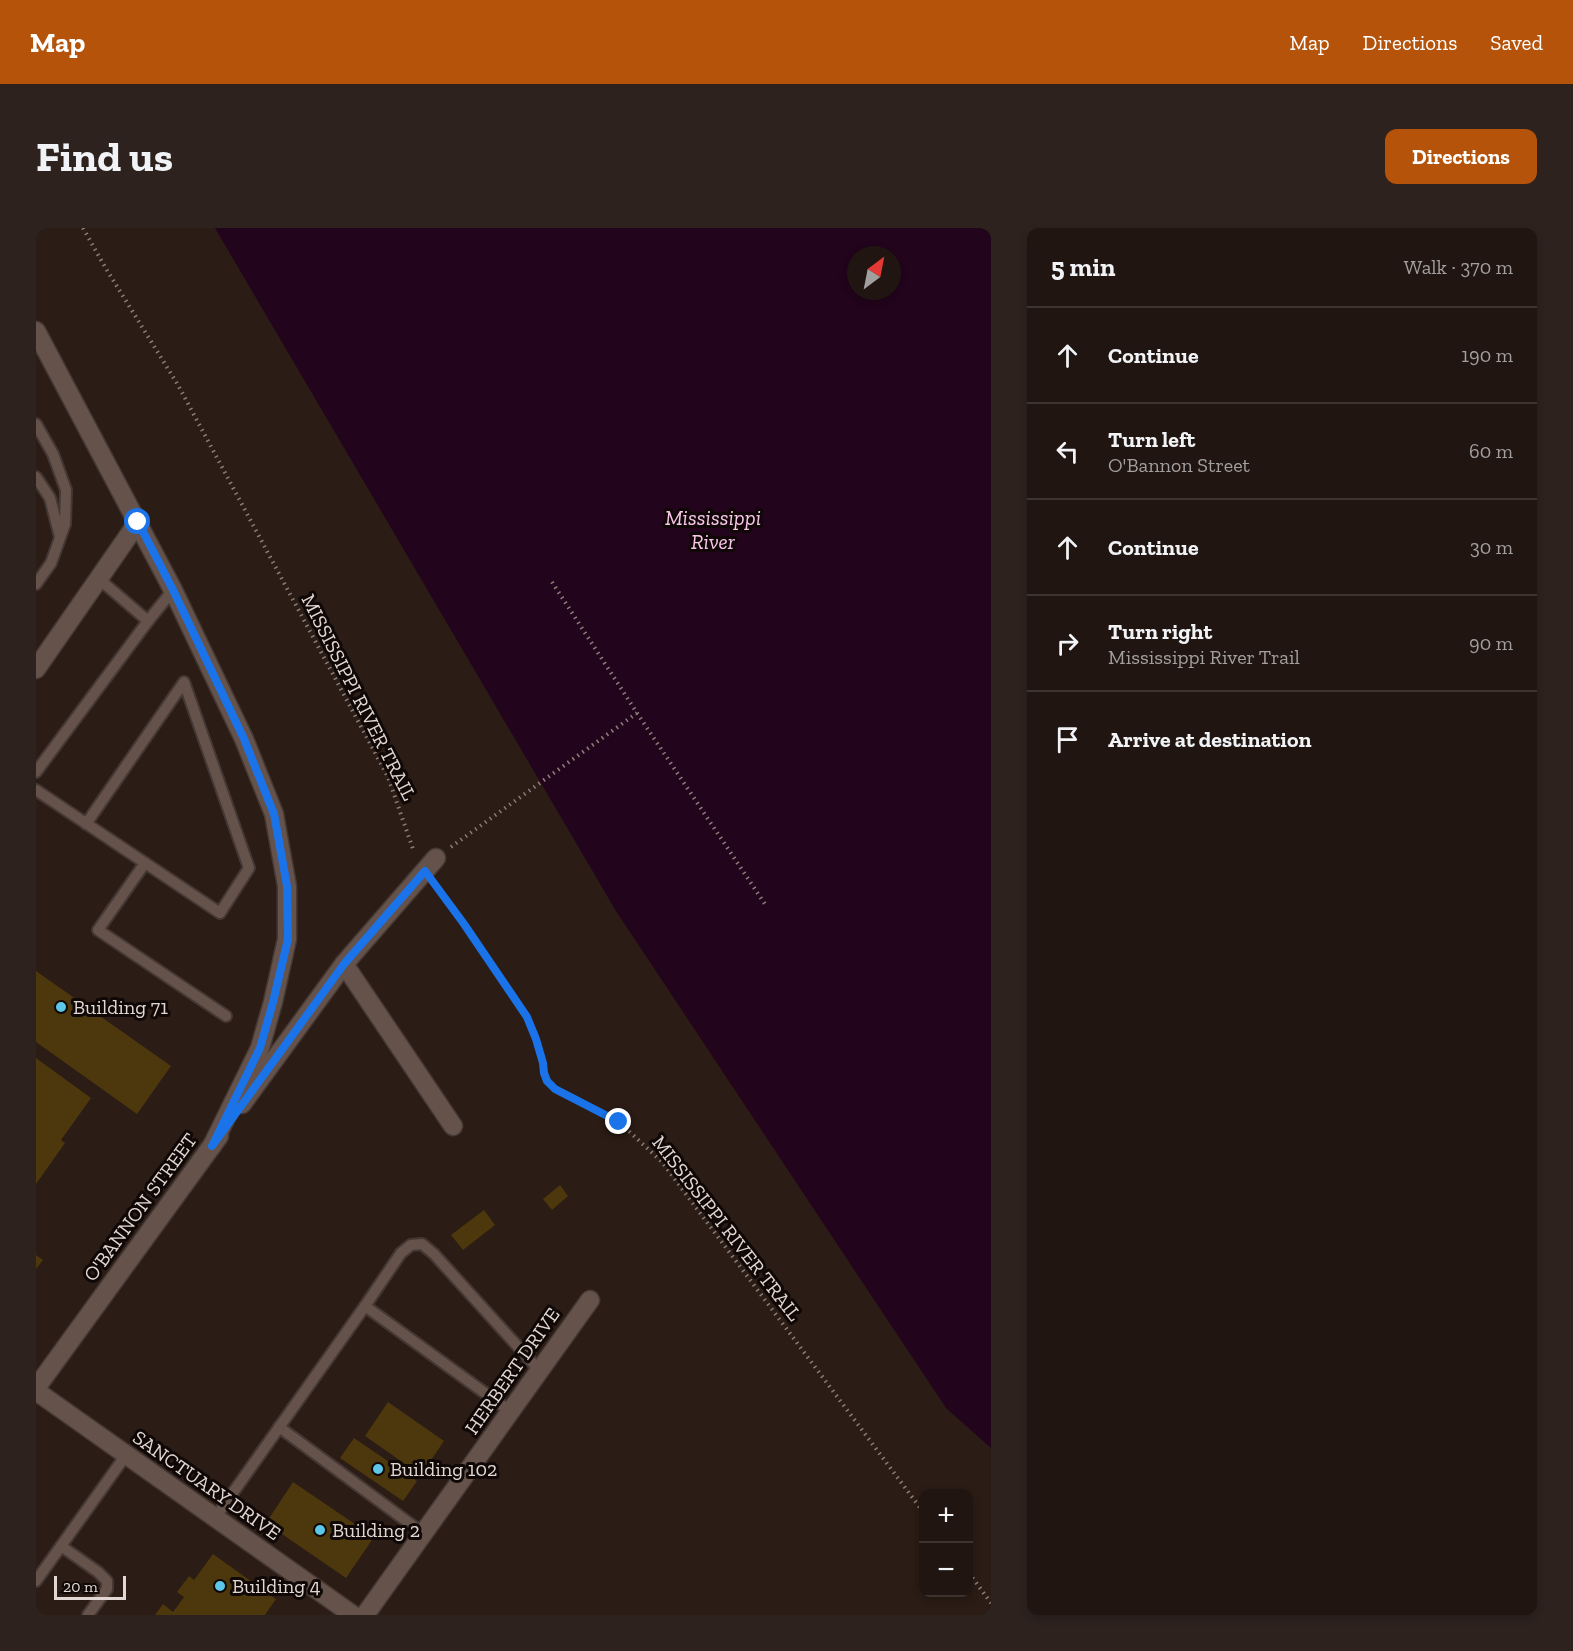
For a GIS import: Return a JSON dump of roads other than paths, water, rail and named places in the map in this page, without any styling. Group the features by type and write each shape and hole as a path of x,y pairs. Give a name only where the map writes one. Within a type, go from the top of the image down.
{"street":[{"path":"36,331 173,590 244,739 274,814 287,886 288,939 260,1048 212,1146"},
{"path":"36,669 138,522"},
{"name":"O'BANNON STREET","path":"36,1390 344,964 430,864"},
{"path":"344,964 453,1126"},
{"name":"HERBERT DRIVE","path":"365,1615 590,1300"},
{"name":"SANCTUARY DRIVE","path":"36,1390 353,1615"}],"lane":[{"path":"36,424 53,454 66,490 65,524 51,563 36,584"},
{"path":"36,477 50,498 60,537"},
{"path":"99,579 148,621"},
{"path":"36,772 173,590"},
{"path":"36,790 86,824 145,862 220,913 249,868 184,682 86,824"},
{"path":"145,862 98,930 226,1016"},
{"path":"215,1518 401,1253 411,1245 422,1244 434,1254 540,1371"},
{"path":"365,1306 511,1412"},
{"path":"279,1427 424,1534"},
{"path":"36,1581 126,1455"},
{"path":"62,1546 107,1581 107,1589 88,1615"}],"water":[{"name":"Mississippi River","path":"215,228 991,228 991,1448 946,1408 616,911"}],"place":[{"name":"Building 71","path":"61,1007"},
{"name":"Building 102","path":"378,1469"},
{"name":"Building 2","path":"320,1530"},
{"name":"Building 4","path":"220,1586"}]}
